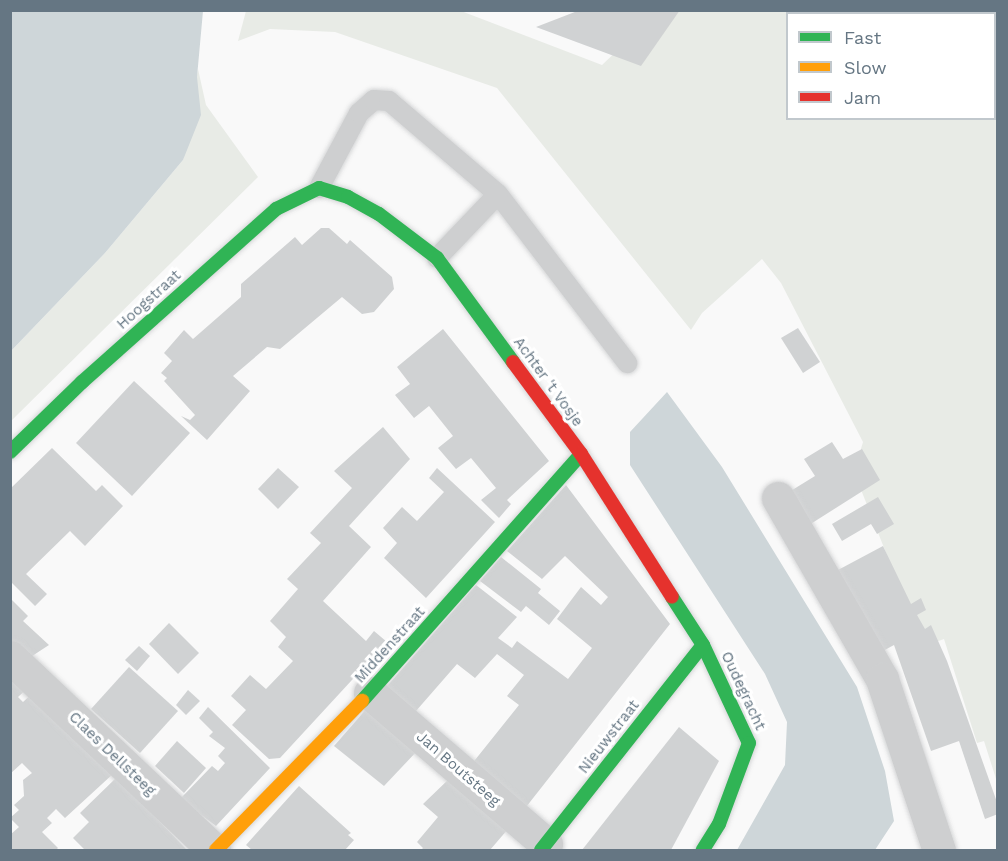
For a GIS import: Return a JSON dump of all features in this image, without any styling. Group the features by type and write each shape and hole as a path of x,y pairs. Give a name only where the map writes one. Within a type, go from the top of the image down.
{"street":[{"name":"Achter 't Vosje","path":"319,188 348,197 379,214 436,258 581,454 704,645"},
{"name":"Hoogstraat","path":"10,452 82,382 276,209 298,195 319,188"},
{"name":"Middenstraat","path":"215,850 370,693 581,454"},
{"path":"778,498 882,679 939,850"},
{"name":"Nieuwstraat","path":"544,847 704,645"},
{"name":"Oudegracht","path":"703,850 719,824 749,743 704,645"},
{"name":"Claes Dellsteeg","path":"10,657 215,850"},
{"name":"Jan Boutsteeg","path":"370,693 544,847"}],"lane":[{"path":"319,188 359,113 374,100 390,101 498,194 627,363"},
{"path":"436,258 498,194"}],"shaded area":[{"path":"11,10 203,11 197,77 201,115 183,160 105,253 11,351"},
{"path":"246,11 461,11 602,65 623,45 644,11 997,11 997,782 984,741 977,743 944,639 930,644 892,568 854,472 863,442 781,283 762,259 702,313 691,330 497,88 335,32 270,29 238,41"},
{"path":"198,69 206,105 258,177 11,421 11,351 105,253 183,160"},
{"path":"667,392 722,467 857,687 885,771 894,821 875,850 737,850 785,765 787,722 765,674 630,465 630,432"}],"building":[{"path":"580,10 680,10 641,66 536,27"},
{"path":"321,228 329,228 347,244 350,240 392,277 394,289 374,312 362,314 342,297 280,349 267,347 233,376 250,391 207,440 181,416 190,420 195,415 164,381 167,378 161,373 172,361 164,353 184,330 193,339 241,297 241,284 295,237 302,245"},
{"path":"798,328 820,362 803,373 781,338"},
{"path":"443,329 549,461 507,500 511,504 499,518 481,500 496,488 471,458 456,469 438,448 453,436 429,406 414,418 395,395 410,384 397,367"},
{"path":"134,381 190,433 132,496 76,443"},
{"path":"383,427 410,459 349,526 371,547 323,601 366,641 374,631 387,642 280,758 269,759 232,725 246,710 231,696 250,675 266,689 293,661 278,647 286,637 270,621 298,589 287,579 321,543 310,533 352,488 334,471"},
{"path":"832,442 843,459 862,449 880,480 809,525 789,492 815,476 804,459"},
{"path":"52,448 96,491 102,485 123,506 85,546 70,531 26,574 47,594 35,606 10,581 10,489"},
{"path":"278,468 299,487 278,509 258,489"},
{"path":"437,468 495,522 426,598 384,558 397,543 383,528 402,507 417,521 444,492 429,478"},
{"path":"566,485 670,624 519,816 467,770 519,705 507,696 524,675 497,654 475,678 457,664 409,719 381,693 476,585 517,617 498,638 512,648 517,641 568,679 592,648 557,619 581,587 601,605 608,597 565,556 542,579 507,551"},
{"path":"878,497 894,524 877,534 871,524 842,541 832,524"},
{"path":"883,546 911,604 921,598 926,610 917,615 925,629 931,625 947,661 998,805 998,814 985,819 959,741 931,751 894,645 881,652 838,570"},
{"path":"501,557 541,589 538,593 560,611 549,625 526,606 521,612 480,581"},
{"path":"12,600 28,616 23,621 49,645 26,660 10,643"},
{"path":"169,623 199,653 178,674 149,644"},
{"path":"139,646 150,656 137,671 125,660"},
{"path":"10,664 31,685 18,697 23,702 36,690 114,773 65,818 56,809 47,818 52,823 42,832 58,848 56,850 10,850 10,835 19,827 10,818 19,810 14,805 24,796 23,780 32,773 22,763 10,774"},
{"path":"129,667 178,711 140,753 91,709"},
{"path":"188,690 200,701 186,715 176,705"},
{"path":"208,707 270,768 216,826 180,799 212,766 218,771 225,763 218,756 225,748 209,736 213,732 199,718"},
{"path":"368,707 418,750 384,786 334,746"},
{"path":"679,727 719,761 671,850 582,850"},
{"path":"177,741 206,768 184,793 155,766"},
{"path":"117,777 187,850 85,850 73,838 89,822 80,813"},
{"path":"450,778 508,829 490,850 421,850 423,848 417,842 438,817 423,804"},
{"path":"299,786 351,833 348,835 354,840 345,850 252,850 246,845"}],"traffic: fast":[{"path":"10,452 82,382 276,209 319,188 348,197 379,214 437,258 513,362"},
{"path":"362,701 581,454"},
{"path":"672,597 703,645 749,743 719,824 703,850"},
{"path":"541,850 703,645"}],"traffic: slow":[{"path":"216,850 362,701"}],"traffic: jam":[{"path":"513,362 581,454 672,597"}]}
